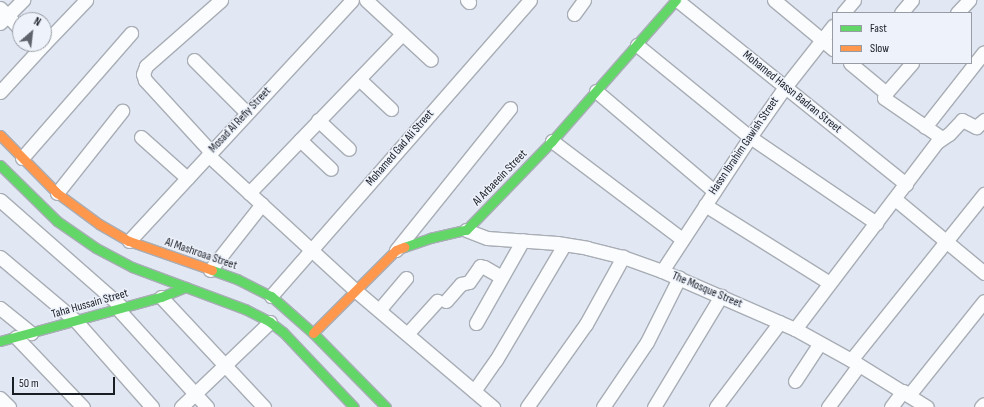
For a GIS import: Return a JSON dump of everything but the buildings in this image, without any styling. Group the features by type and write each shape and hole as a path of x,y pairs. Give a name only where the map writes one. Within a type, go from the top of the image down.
{"main road":[{"name":"Al Arbaeein Street","path":"466,230 552,141 677,0"},
{"name":"Al Mashroaa Street","path":"0,135 57,193 89,218 129,241 249,284 270,296 313,333 386,407"},
{"path":"0,165 40,206 76,235 132,267 245,309 270,322 283,332 354,407"},
{"path":"313,333 396,250 430,238 466,230"},
{"name":"Taha Hussain Street","path":"0,341 161,297 186,287"}],"street":[{"path":"12,23 2,15 23,0"},
{"path":"52,33 86,0"},
{"path":"221,0 146,66 143,74 145,80 210,153 249,193 356,290 493,407"},
{"name":"Mosad Al Refiy Street","path":"129,241 352,0"},
{"path":"366,0 430,60"},
{"name":"Mohamed Gad Ali Street","path":"270,296 530,0"},
{"path":"574,14 584,0"},
{"name":"Mohamed Hassn Badran Street","path":"677,0 906,184"},
{"path":"774,0 832,48"},
{"path":"845,12 854,0"},
{"path":"902,12 912,0"},
{"path":"958,12 969,0"},
{"name":"Hassn Ibrahim Gawish Street","path":"662,271 750,137 785,87 832,27"},
{"path":"22,158 131,33"},
{"path":"249,193 402,34"},
{"path":"637,45 750,137 876,223"},
{"path":"0,92 34,52"},
{"path":"925,127 984,52"},
{"path":"194,60 247,113"},
{"path":"855,64 886,93"},
{"path":"911,64 886,93 884,96 885,100 942,138"},
{"path":"359,79 391,109"},
{"path":"596,91 714,191"},
{"path":"396,250 510,108"},
{"path":"57,193 122,111"},
{"path":"318,120 349,149"},
{"path":"795,329 942,138 949,134 960,122 965,120 976,127 984,120"},
{"path":"141,137 187,178"},
{"path":"300,140 331,169"},
{"path":"552,141 682,239"},
{"path":"828,407 855,362 945,241 984,194"},
{"path":"895,199 984,273"},
{"path":"0,200 120,308 207,407"},
{"path":"210,270 262,204"},
{"path":"705,205 830,283"},
{"name":"The Mosque Street","path":"466,230 487,238 523,240 587,248 623,257 662,271 795,329 855,362 927,407"},
{"path":"476,323 523,240"},
{"path":"474,391 496,360 564,245"},
{"path":"0,257 76,321 152,407"},
{"path":"527,407 586,324 623,257"},
{"path":"407,334 461,284 469,282 480,266 484,266 501,277"},
{"path":"379,310 406,278"},
{"path":"603,407 647,342 679,278"},
{"path":"654,407 721,296"},
{"path":"161,297 264,407"},
{"path":"891,407 906,393 984,301"},
{"path":"0,308 31,333"},
{"path":"181,407 224,364 270,322"},
{"path":"716,407 780,322"},
{"path":"16,337 83,407"},
{"path":"794,381 820,343"},
{"path":"0,398 9,407"},
{"path":"981,407 984,404"}],"traffic: fast":[{"path":"404,247 430,238 466,230 552,141 676,0"},
{"path":"0,165 57,221 96,248 132,267 245,309 270,322 283,332 354,407"},
{"path":"212,270 237,279 271,296 313,333 386,407"},
{"path":"0,341 161,297 186,287"}],"traffic: slow":[{"path":"0,135 57,193 99,224 129,241 212,270"},
{"path":"313,333 396,250 404,247"}]}
